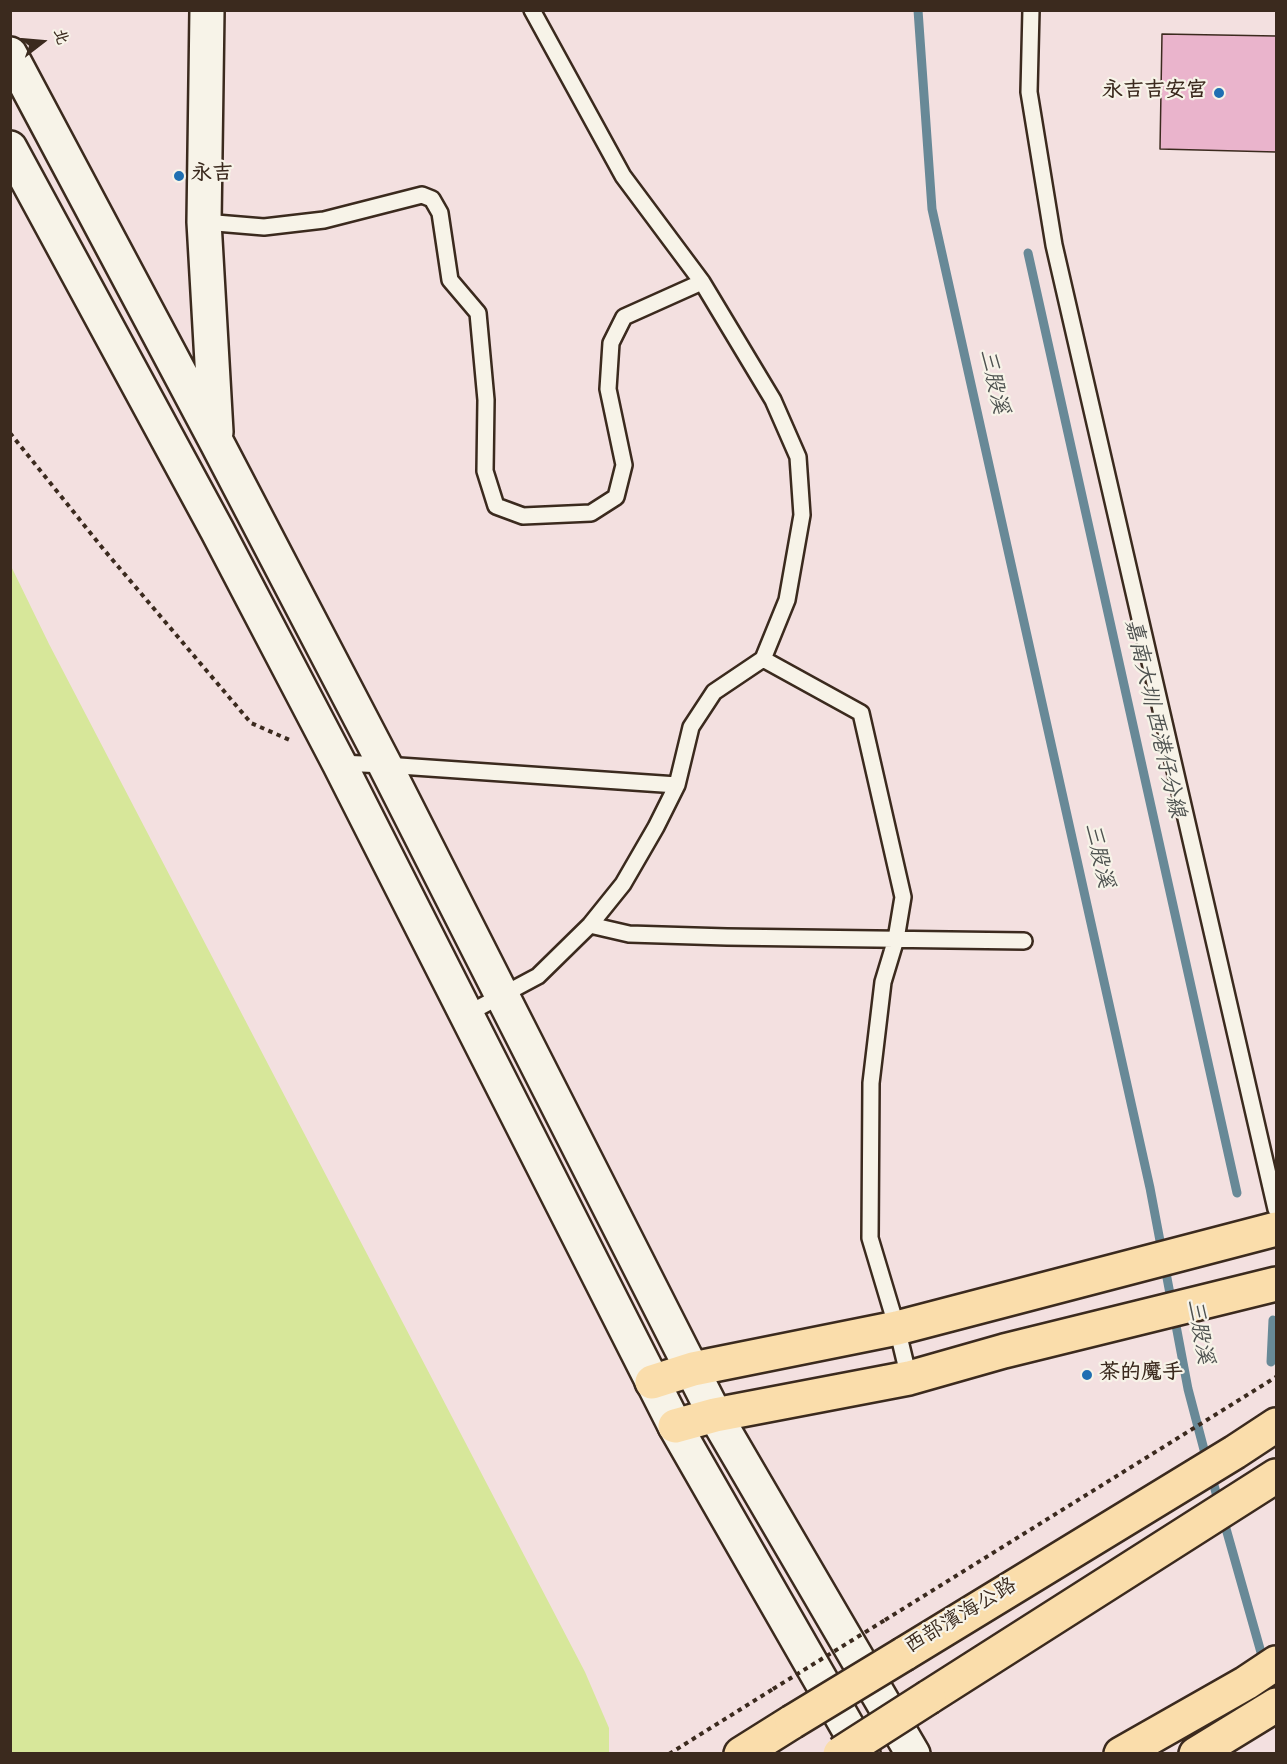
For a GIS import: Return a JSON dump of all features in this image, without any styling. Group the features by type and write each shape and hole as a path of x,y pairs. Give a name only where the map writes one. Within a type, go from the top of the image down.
{"main road":[{"path":"207,10 204,222 217,443 217,530"},
{"path":"10,54 385,765 715,1414 913,1754"},
{"path":"10,148 217,530 339,763 675,1426 863,1754"},
{"path":"652,1382 693,1369 897,1328 1276,1229"},
{"path":"675,1426 715,1414 909,1378 1004,1351 1276,1284"},
{"name":"西部濱海公路","path":"741,1754 1276,1425"},
{"path":"840,1754 1276,1476"},
{"path":"1121,1754 1246,1683 1276,1663"},
{"path":"1196,1754 1266,1711"}],"lane":[{"path":"467,1014 538,976 590,925 623,884 656,828 677,785 691,727 714,693 763,659 787,600 801,515 798,457 773,400 702,282 623,176 532,10"},
{"path":"1031,10 1029,92 1054,245 1276,1209"},
{"path":"204,222 264,227 324,220 422,195 432,199 440,213 450,280 478,313 486,400 485,471 496,506 524,516 591,513 616,497 624,465 608,389 611,343 624,317 702,282"},
{"path":"763,659 861,713 903,897 896,939 883,982 871,1083 870,1238 897,1328 909,1378"},
{"path":"339,763 677,785"},
{"path":"590,925 630,934 1024,941"}],"path":[{"path":"10,433 105,551 251,723 339,763"},
{"path":"669,1754 1276,1377"}],"green space":[{"path":"11,566 49,644 585,1672 609,1728 609,1753 11,1753"}],"building":[{"name":"永吉吉安宮","path":"1162,34 1276,36 1276,152 1160,149"}],"waterway":[{"name":"三股溪","path":"918,10 932,209 1150,1188 1188,1389 1207,1461"},
{"name":"嘉南大圳 西港仔分線","path":"1028,253 1237,1193"},
{"name":"嘉南大圳 西港仔分線","path":"1271,1362 1273,1320"},
{"name":"三股溪","path":"1211,1474 1219,1504"},
{"name":"三股溪","path":"1223,1518 1264,1663"}],"place":[{"name":"永吉吉安宮","path":"1219,93"},
{"name":"永吉","path":"179,176"},
{"name":"茶的魔手","path":"1087,1375"}]}
